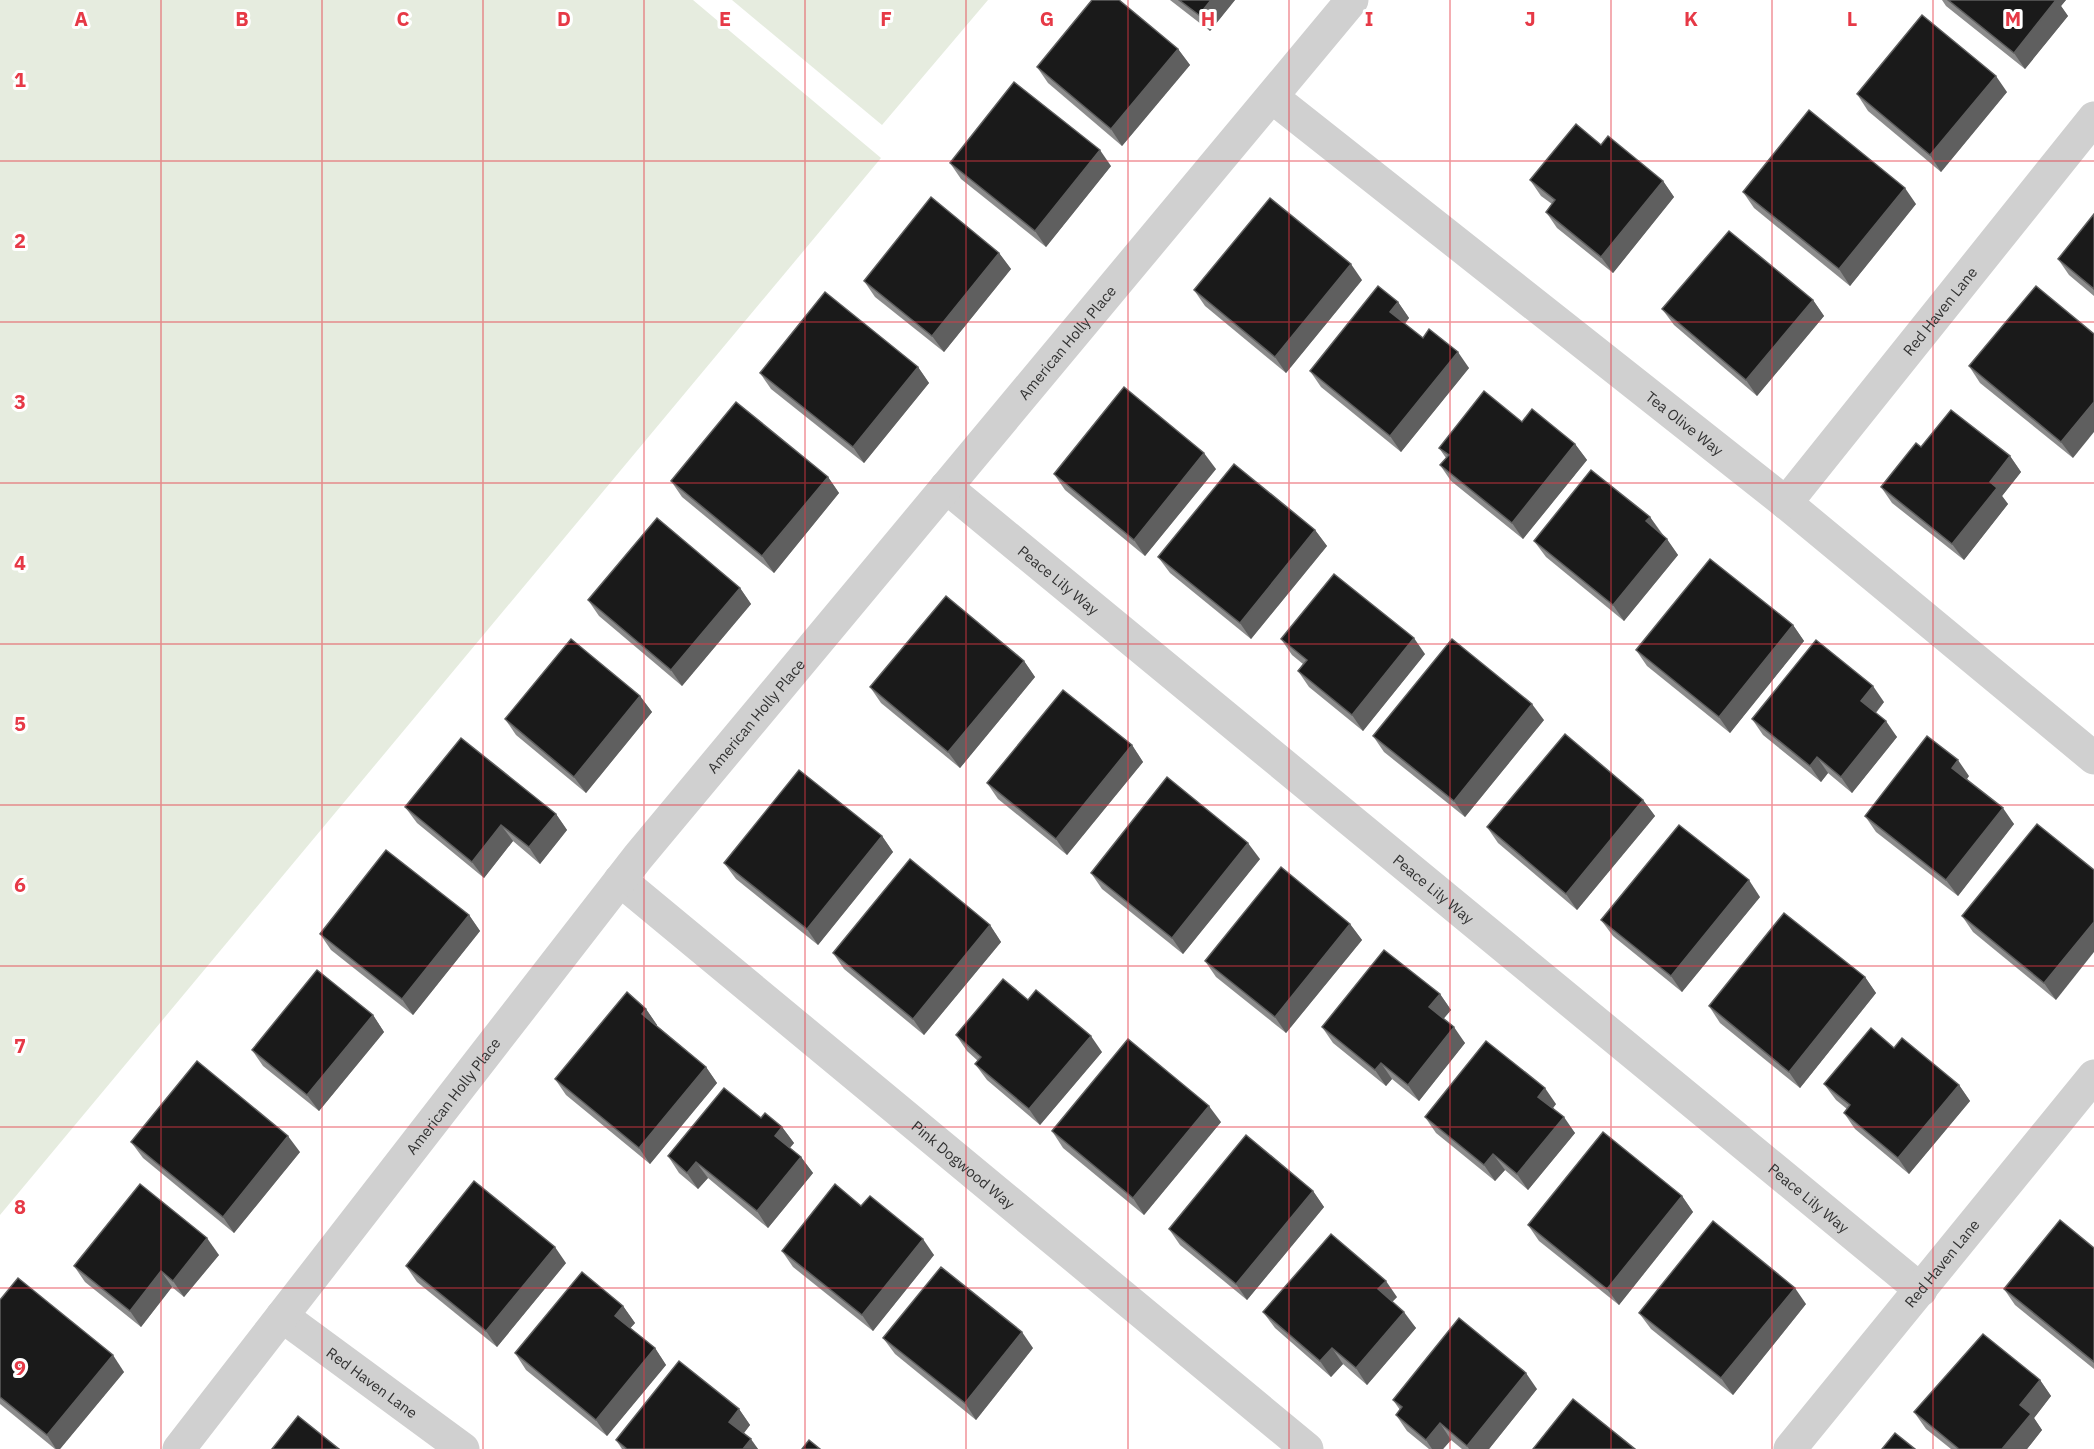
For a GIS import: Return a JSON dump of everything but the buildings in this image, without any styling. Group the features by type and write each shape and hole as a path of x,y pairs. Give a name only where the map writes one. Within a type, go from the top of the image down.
{"street":[{"name":"American Holly Place","path":"179,1449 620,880 1352,0"},
{"name":"Tea Olive Way","path":"1272,97 1786,503 2094,758"},
{"name":"Red Haven Lane","path":"1786,503 2094,118"},
{"name":"Peace Lily Way","path":"946,486 1921,1290"},
{"name":"Pink Dogwood Way","path":"620,880 1307,1449"},
{"name":"Red Haven Lane","path":"1790,1449 2094,1076"},
{"name":"Red Haven Lane","path":"282,1316 463,1449"}],"shaded area":[{"path":"0,0 693,0 881,158 0,1215"},
{"path":"732,0 988,0 882,125"}]}
